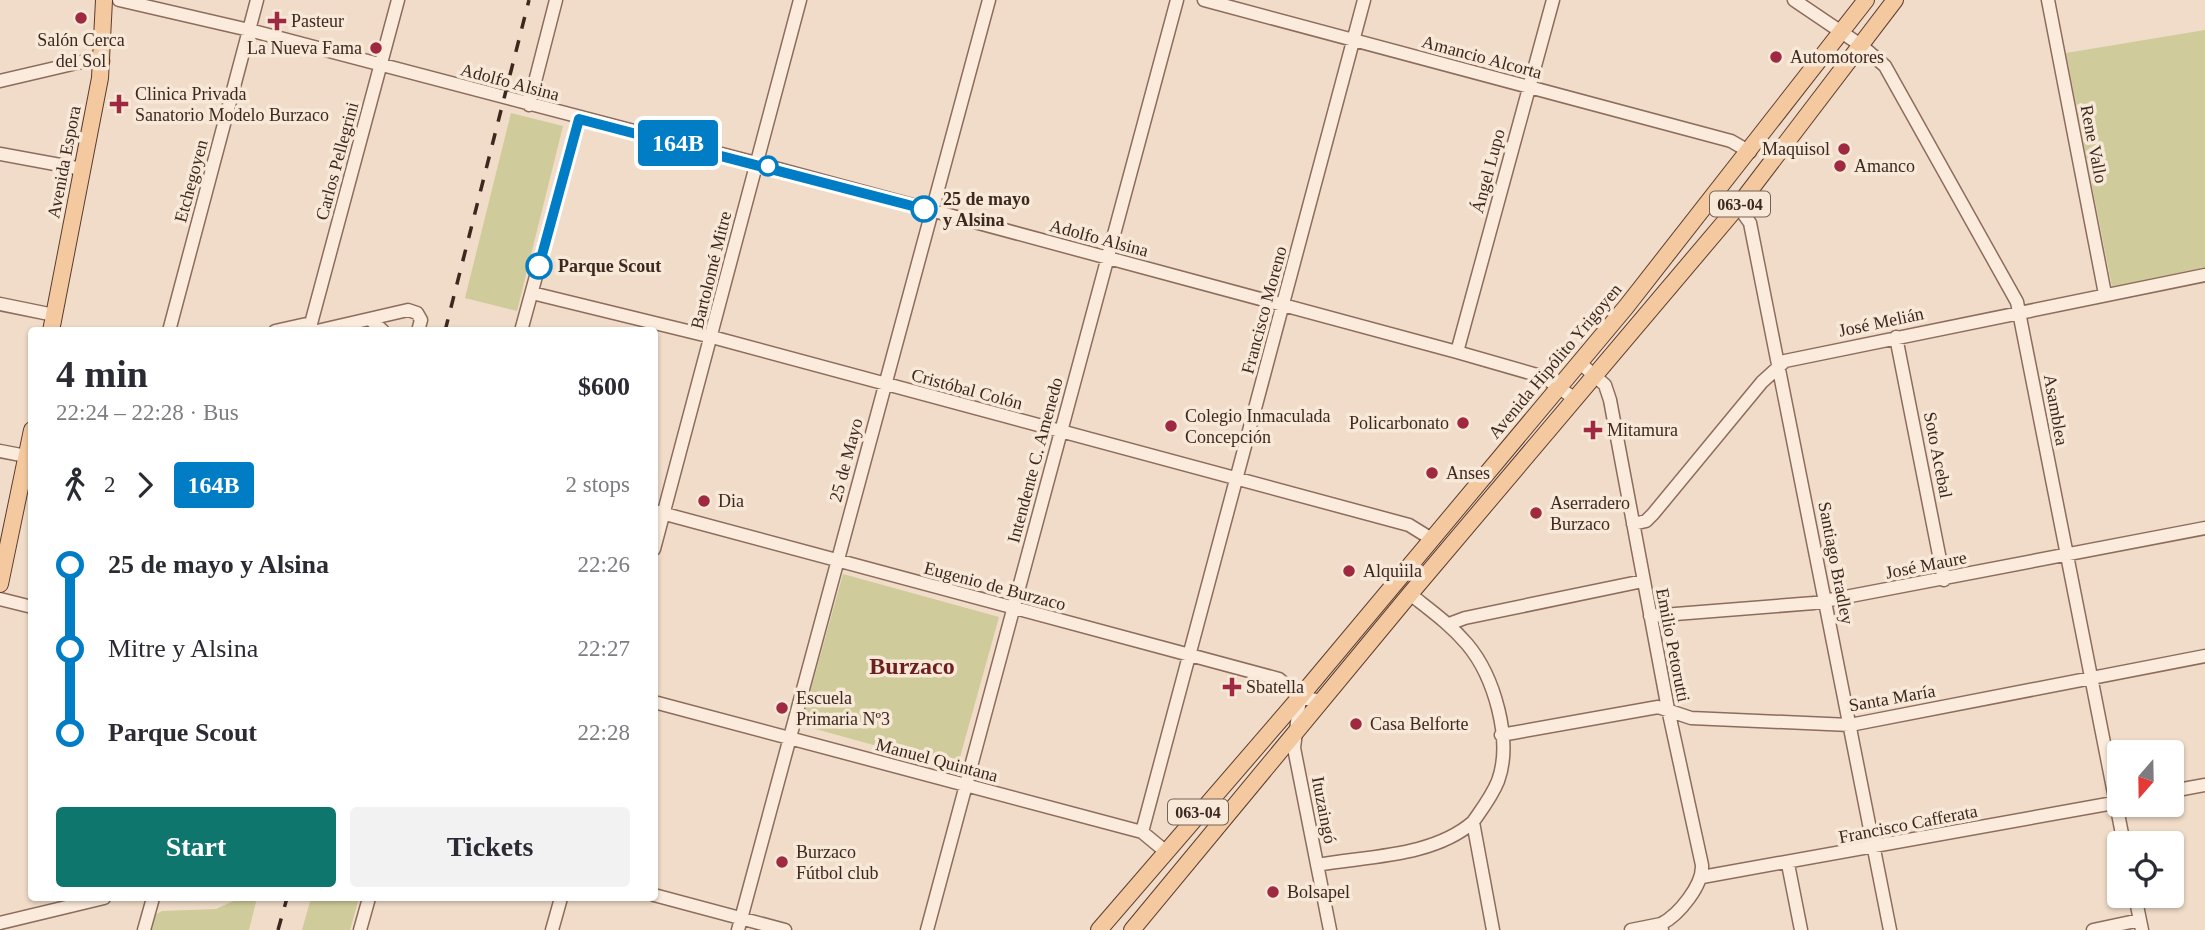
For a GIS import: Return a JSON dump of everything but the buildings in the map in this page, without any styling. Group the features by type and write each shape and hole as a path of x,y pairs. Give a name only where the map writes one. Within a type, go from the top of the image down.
{"main road":[{"name":"Avenida Espora","path":"53,323 103,61 104,0"},
{"name":"Avenida Hipólito Yrigoyen","path":"1099,930 1164,851 1300,697 1579,362 1750,152 1866,0"},
{"name":"063-04","path":"1132,930 1410,594 1738,206 1895,0"},
{"path":"0,584 28,447"}],"street":[{"name":"Adolfo Alsina","path":"119,0 249,30 579,119 756,163 1457,352 1544,377 1559,385 1575,399"},
{"name":"Etchegoyen","path":"170,327 257,0"},
{"name":"Carlos Pellegrini","path":"312,327 398,0"},
{"path":"529,105 556,0"},
{"name":"Bartolomé Mitre","path":"659,512 712,337 800,0"},
{"name":"25 de Mayo","path":"740,924 989,0"},
{"name":"Intendente C. Amenedo","path":"927,930 1177,0"},
{"name":"Amancio Alcorta","path":"1204,0 1731,141 1750,152"},
{"name":"Francisco Moreno","path":"1142,832 1364,0"},
{"name":"Ángel Lupo","path":"1457,352 1553,0"},
{"name":"Asamblea","path":"1794,0 1843,32 1885,66 2010,284 2020,312 2065,556 2107,755"},
{"name":"Rene Vallo","path":"2048,0 2105,294"},
{"path":"0,81 82,62 103,61"},
{"path":"522,327 579,119"},
{"path":"0,154 82,169"},
{"name":"Santiago Bradley","path":"1738,206 1750,223 1890,930"},
{"name":"José Melián","path":"1779,365 1793,358 2205,275"},
{"name":"Cristóbal Colón","path":"532,293 712,337 1409,525 1430,538"},
{"path":"0,304 53,323"},
{"path":"319,327 371,320 408,310 417,313 421,320 419,327"},
{"path":"371,320 379,327"},
{"name":"Soto Acebal","path":"1896,337 1944,580"},
{"name":"Emilio Petorutti","path":"1579,362 1605,385 1610,400 1668,709 1702,865 1702,877"},
{"path":"1633,524 1646,521 1653,514 1779,365"},
{"path":"0,451 26,456"},
{"name":"Eugenio de Burzaco","path":"659,512 1279,679 1300,697 1321,701"},
{"name":"José Maure","path":"1650,615 1826,601 2205,528"},
{"path":"1449,624 1465,618 1643,581"},
{"path":"1317,865 1432,845 1462,832 1473,822 1499,779 1503,755 1501,735 1485,674 1467,644 1449,624 1410,594"},
{"path":"0,599 28,606"},
{"name":"Santa María","path":"1501,735 1651,708 1668,709 1691,718 1850,725 2205,656"},
{"name":"Ituzaingó","path":"1300,697 1293,736 1330,930"},
{"name":"Manuel Quintana","path":"658,703 1142,832 1164,851"},
{"path":"2184,789 2205,785"},
{"name":"Francisco Cafferata","path":"1702,877 1788,864 2107,804"},
{"path":"1473,822 1493,930"},
{"path":"1788,864 1801,930"},
{"path":"1631,930 1662,927 1702,877"},
{"path":"658,896 740,924 785,930"},
{"path":"0,923 92,901"},
{"path":"144,930 152,901"},
{"path":"360,930 368,901"},
{"path":"552,930 560,901"},
{"path":"2093,930 2141,925"}],"shaded area":[{"path":"2205,30 2205,269 2112,287 2066,53"},
{"name":"Parque Scout","path":"511,113 563,126 517,311 465,298"},
{"path":"843,574 999,617 957,768 801,725"},
{"path":"233,901 256,901 249,930 151,930 155,915 162,911 216,909"},
{"path":"310,901 358,901 350,930 302,930"}],"railway":[{"path":"446,327 529,0"},
{"path":"278,930 286,901"}],"bus line":[{"name":"164B","path":"539,266 579,119 756,163 924,209"}],"place":[{"name":"Salón Cerca del Sol","path":"81,18"},
{"name":"Pasteur","path":"277,21"},
{"name":"La Nueva Fama","path":"376,48"},
{"name":"Automotores","path":"1776,57"},
{"name":"Clinica Privada Sanatorio Modelo Burzaco","path":"119,104"},
{"name":"Maquisol","path":"1844,149"},
{"name":"Amanco","path":"1840,166"},
{"name":"25 de mayo y Alsina","path":"924,209"},
{"name":"Parque Scout","path":"539,266"},
{"name":"Policarbonato","path":"1463,423"},
{"name":"Colegio Inmaculada Concepción","path":"1171,426"},
{"name":"Mitamura","path":"1593,430"},
{"name":"Anses","path":"1432,473"},
{"name":"Dia","path":"704,501"},
{"name":"Aserradero Burzaco","path":"1536,513"},
{"name":"Alquiila","path":"1349,571"},
{"name":"Sbatella","path":"1232,687"},
{"name":"Escuela Primaria Nº3","path":"782,708"},
{"name":"Casa Belforte","path":"1356,724"},
{"name":"Burzaco Fútbol club","path":"782,862"},
{"name":"Bolsapel","path":"1273,892"}],"district":[{"name":"Burzaco","path":"912,666"}]}
